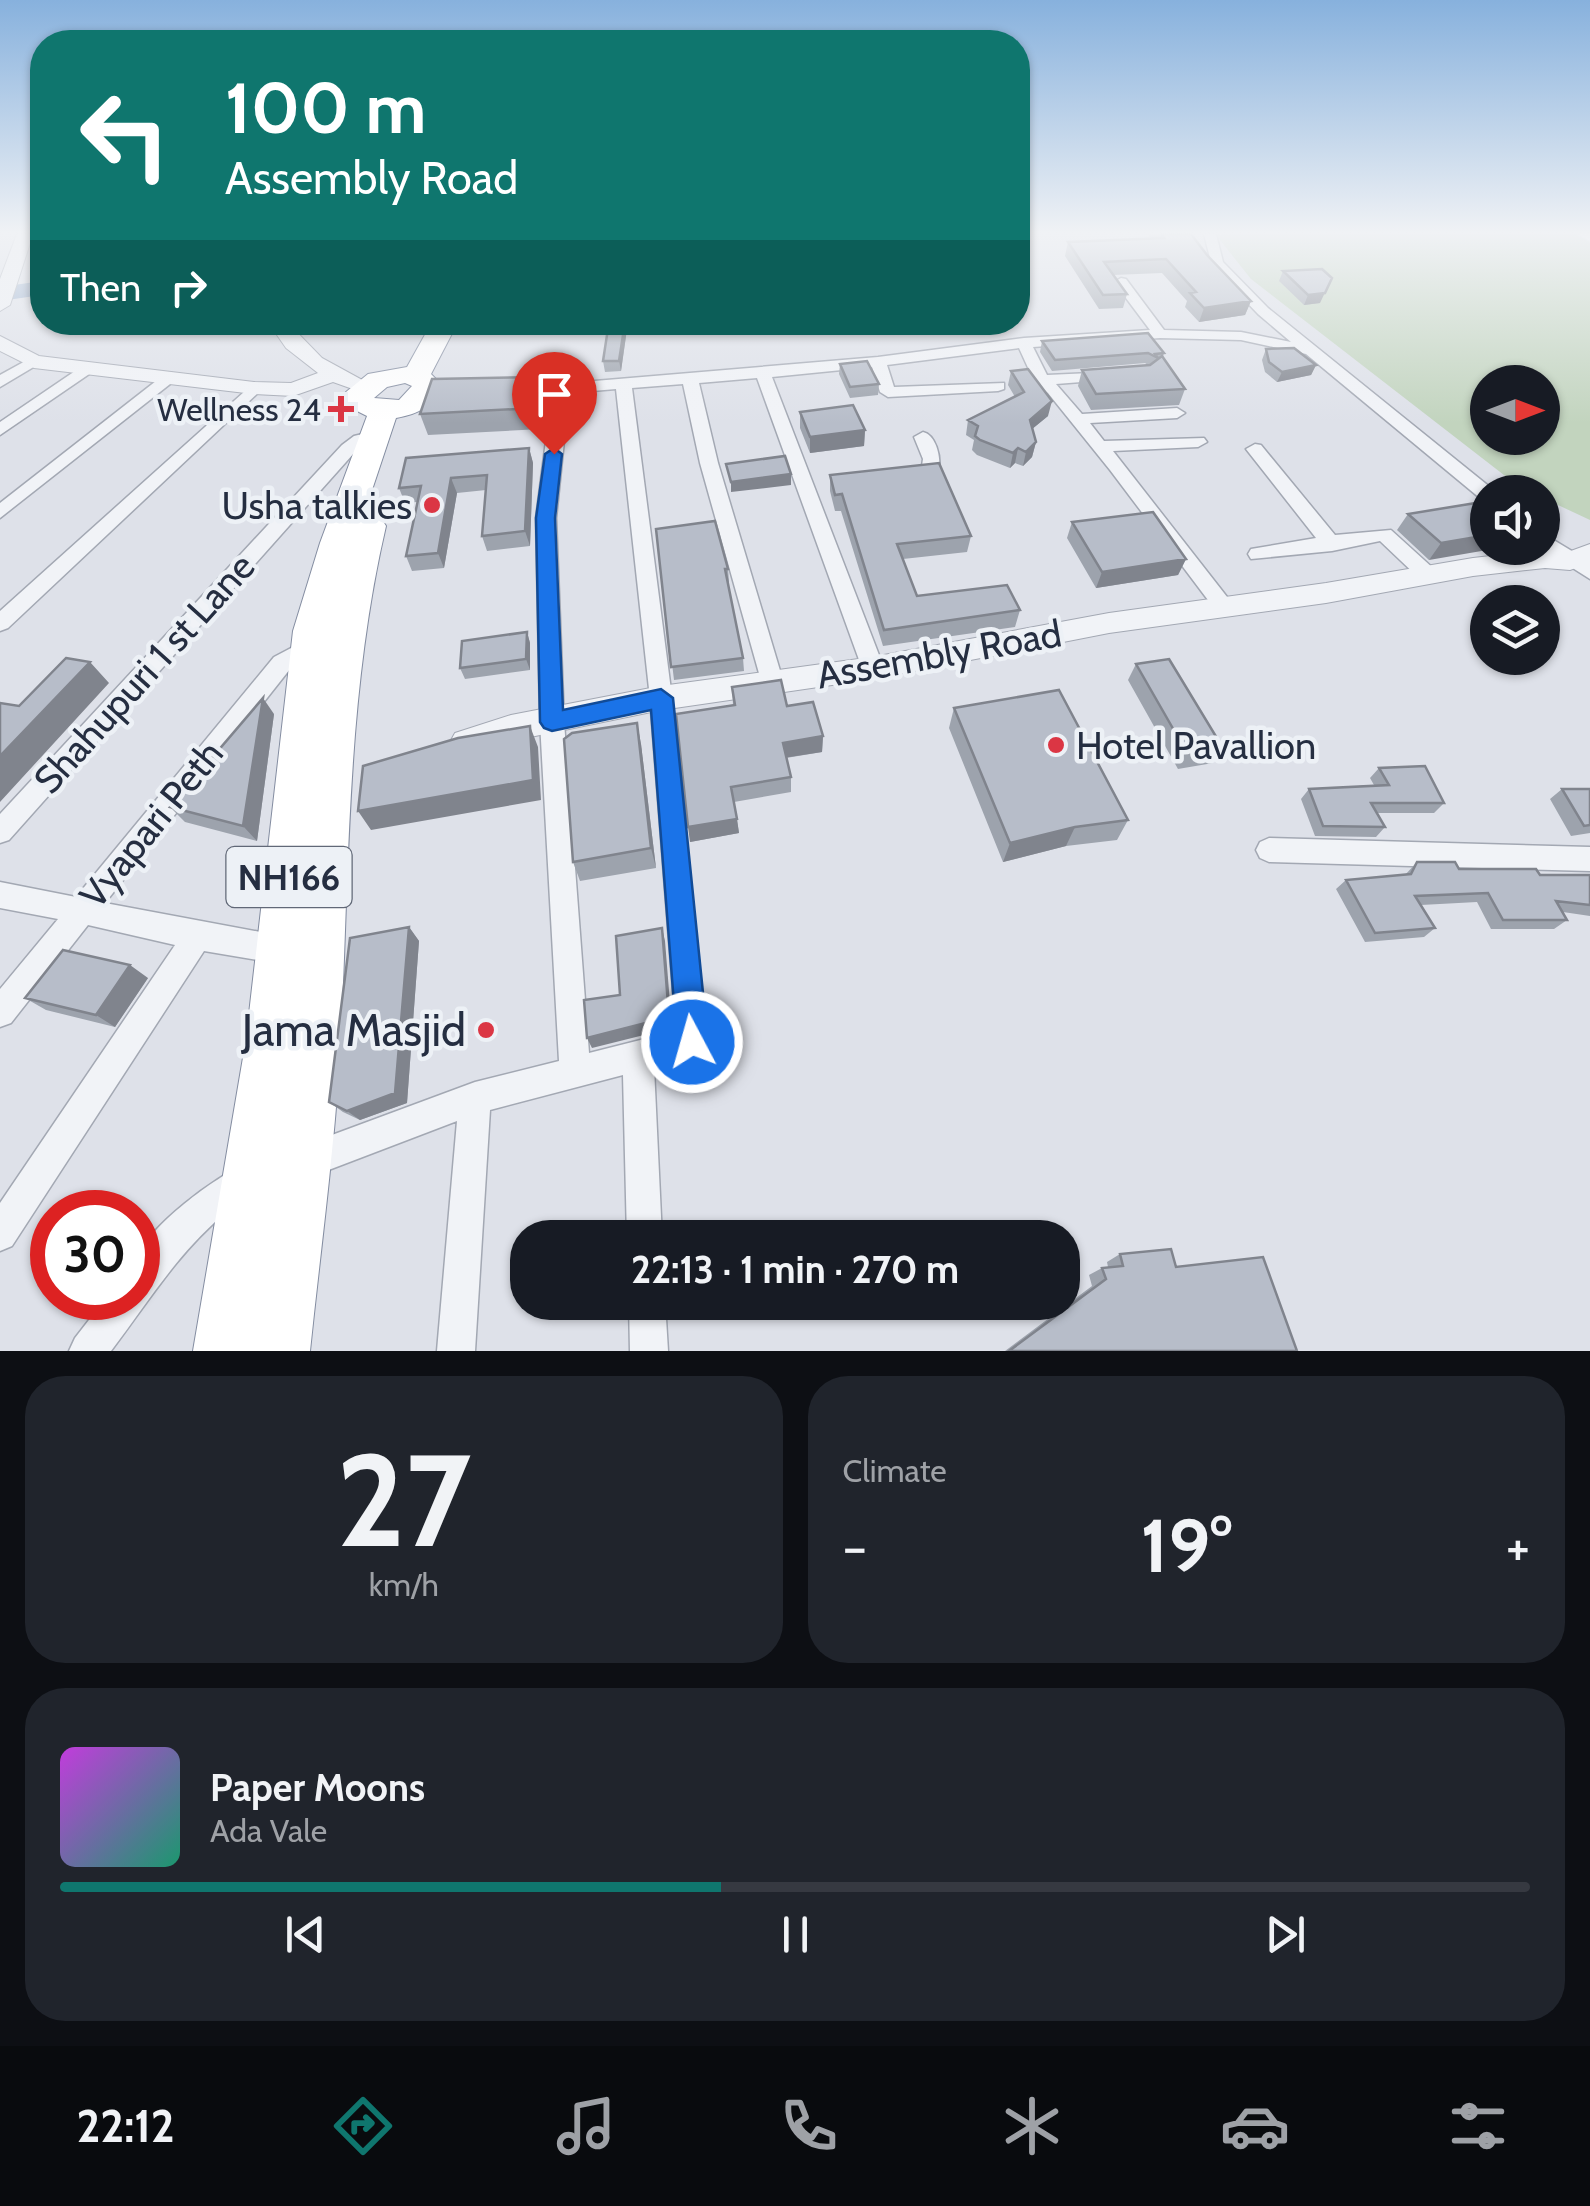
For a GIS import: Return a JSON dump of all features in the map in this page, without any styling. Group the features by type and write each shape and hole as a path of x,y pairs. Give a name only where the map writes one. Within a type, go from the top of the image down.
{"highway":[{"name":"NH166","path":"226,1351 282,950 330,783 310,646 337,543 429,335"},
{"name":"NH166","path":"277,1351 314,1036 330,783 350,601 399,398 438,335"}],"street":[{"path":"1132,297 1160,334"},
{"path":"1250,297 1470,480"},
{"path":"528,390 878,362 1039,339 1160,334 1241,336 1309,350"},
{"path":"287,335 297,348 335,374 399,398"},
{"path":"0,342 34,362 254,388 293,390 335,374"},
{"path":"1024,343 1041,380 1100,446 1224,607"},
{"path":"0,382 34,362"},
{"path":"878,362 888,392 998,386"},
{"path":"0,430 90,368"},
{"path":"764,373 815,484 873,668"},
{"path":"1041,380 1128,373"},
{"path":"0,512 171,377"},
{"path":"690,379 709,463 773,684"},
{"path":"160,1257 181,1229 217,1195 252,1178 475,1098 692,1042 661,698 624,385"},
{"path":"0,622 254,388"},
{"path":"562,389 546,518 552,722 576,1072"},
{"name":"Shahupuri 1 st Lane","path":"0,832 348,449 399,398"},
{"path":"1078,419 1178,413"},
{"path":"880,478 930,469 932,459 923,436"},
{"path":"1100,446 1198,442"},
{"path":"1255,449 1332,545"},
{"path":"1258,554 1384,534 1428,574"},
{"path":"1560,549 1583,562"},
{"name":"Assembly Road","path":"438,750 511,728 661,698 873,668 1093,626 1428,574 1545,559 1583,562"},
{"name":"Vyapari Peth","path":"0,1012 282,663 310,646"},
{"path":"1269,850 1590,860"},
{"path":"0,895 282,950"},
{"path":"0,1234 197,936"},
{"path":"638,1056 644,1220"},
{"path":"456,1351 475,1098"},
{"path":"88,1351 112,1320"},
{"path":"648,1320 649,1351"}],"green space":[{"path":"1274,297 1590,297 1590,520 1560,506 1560,475 1504,475 1478,455 1560,455 1560,365 1470,365 1470,449"}],"building":[{"path":"1194,297 1247,297 1251,301 1204,308"},
{"path":"1148,333 1164,353 1155,354 1158,358 1148,353 1055,360 1042,341"},
{"path":"607,335 623,335 619,361 603,361"},
{"path":"1294,348 1316,365 1282,372 1269,362 1266,349"},
{"path":"1162,356 1185,389 1096,394 1082,370 1150,365"},
{"path":"867,361 879,384 850,387 840,364"},
{"path":"1028,369 1052,401 1030,420 1036,442 1026,452 1018,448 1013,453 980,440 975,436 978,426 968,420 1024,392 1011,371"},
{"path":"541,377 536,408 420,414 432,379"},
{"path":"853,405 865,430 810,437 800,412"},
{"path":"529,448 525,531 482,536 487,475 451,478 438,553 406,556 421,486 399,488 406,458"},
{"path":"785,456 791,474 731,482 726,464"},
{"path":"939,463 971,536 897,544 917,596 1007,585 1020,610 884,630 842,494 835,495 830,475"},
{"path":"1470,504 1470,538 1441,543 1408,514"},
{"path":"1153,512 1186,559 1102,572 1072,522"},
{"path":"715,521 728,569 743,658 671,667 656,529"},
{"path":"527,632 526,659 460,668 462,641"},
{"path":"66,658 90,662 0,756 0,703 19,706"},
{"path":"1169,659 1223,748 1187,753 1136,664"},
{"path":"781,680 787,706 813,702 823,736 783,743 791,777 731,787 737,819 688,827 676,714 735,705 732,687"},
{"path":"1059,690 1128,820 1075,827 1010,843 954,708"},
{"path":"263,698 243,826 170,807"},
{"path":"637,723 651,848 573,862 564,739 572,733"},
{"path":"530,726 533,780 358,811 363,766 458,738"},
{"path":"1425,766 1444,803 1371,803 1385,827 1323,826 1309,789 1389,785 1379,768"},
{"path":"1562,789 1590,789 1590,825 1584,826"},
{"path":"1417,862 1455,862 1459,869 1536,869 1540,875 1590,875 1590,905 1556,901 1567,920 1503,920 1488,893 1415,896 1435,928 1375,933 1346,880 1411,874"},
{"path":"409,927 395,1093 347,1111 329,1102 350,938"},
{"path":"662,928 669,1017 587,1038 584,1000 620,995 616,936"},
{"path":"63,950 130,965 96,1015 25,998"},
{"path":"1171,1249 1176,1267 1263,1257 1297,1351 1009,1351 1051,1320 1080,1320 1080,1298 1106,1279 1102,1268 1123,1266 1120,1254"}],"place":[{"name":"Wellness 24","path":"341,409"},
{"name":"Usha talkies","path":"432,505"},
{"name":"Hotel Pavallion","path":"1056,745"},
{"name":"Jama Masjid","path":"486,1030"}],"route":[{"path":"554,454 546,518 552,722 661,698 692,1042"}]}
